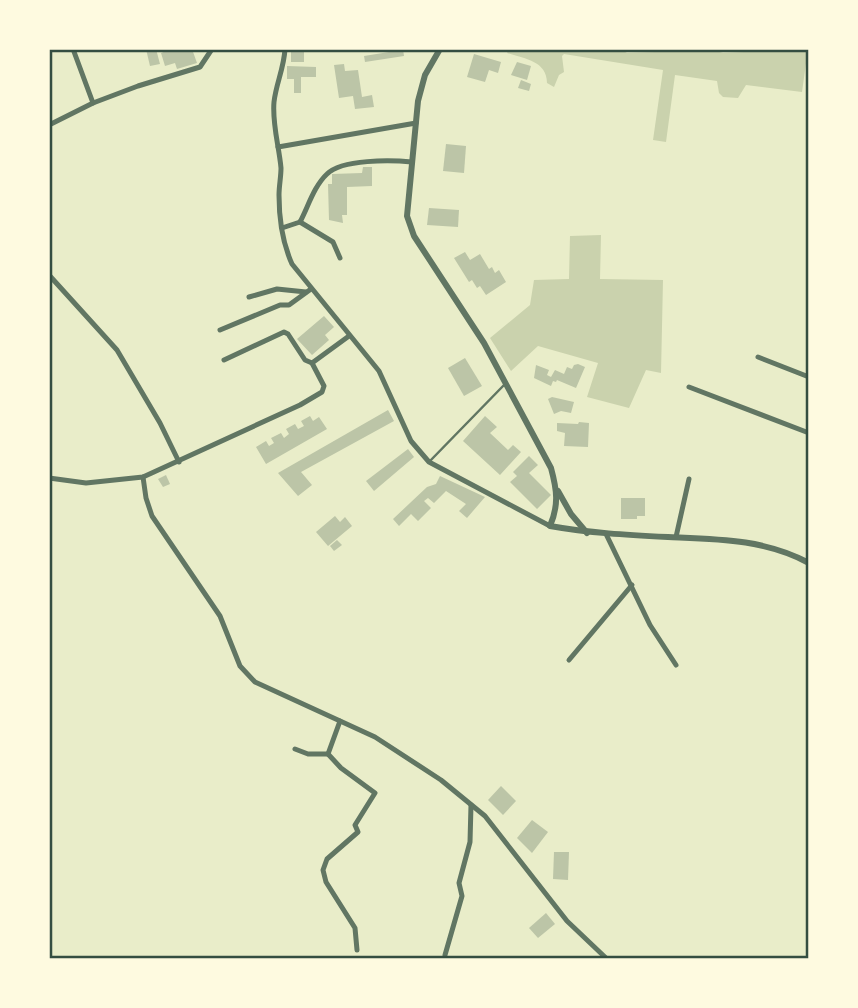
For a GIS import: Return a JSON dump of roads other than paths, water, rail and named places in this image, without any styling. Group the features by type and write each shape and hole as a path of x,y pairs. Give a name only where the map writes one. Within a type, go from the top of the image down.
{"street":[{"path":"74,49 93,103"},
{"path":"49,125 93,103 200,67 212,49"},
{"path":"285,49 284,66 274,101 282,228 287,253 308,290 379,371 411,441 429,462 550,526 587,533 733,540 756,544 809,563"},
{"path":"440,49 425,75 418,101 407,216 414,236 484,343 546,458 556,489 558,506 550,526"},
{"path":"278,147 416,123"},
{"path":"282,228 300,222 319,185 327,174 335,169 364,163 412,162"},
{"path":"300,222 333,242 340,258"},
{"path":"49,275 117,350 160,423 179,462"},
{"path":"250,297 277,289 308,290"},
{"path":"220,330 280,305 289,305 308,290"},
{"path":"49,478 86,482 143,477 300,405 322,392 324,386 312,363 305,360 284,332 224,360"},
{"path":"312,363 349,336"},
{"path":"758,357 809,377"},
{"path":"689,387 809,433"},
{"path":"143,477 152,516 220,616 240,666 255,682 394,748 441,780 485,816 567,921 607,959"},
{"path":"676,537 689,480"},
{"path":"556,489 571,514 587,533"},
{"path":"606,534 650,625 676,665"},
{"path":"569,660 632,585"},
{"path":"328,754 340,721"},
{"path":"295,749 308,754 328,754 341,768 375,793 355,825 358,832 327,859 323,866 326,882 355,928 357,950"},
{"path":"445,955 462,896 459,883 470,842 471,805"}],"lane":[{"path":"429,462 506,383"}]}
